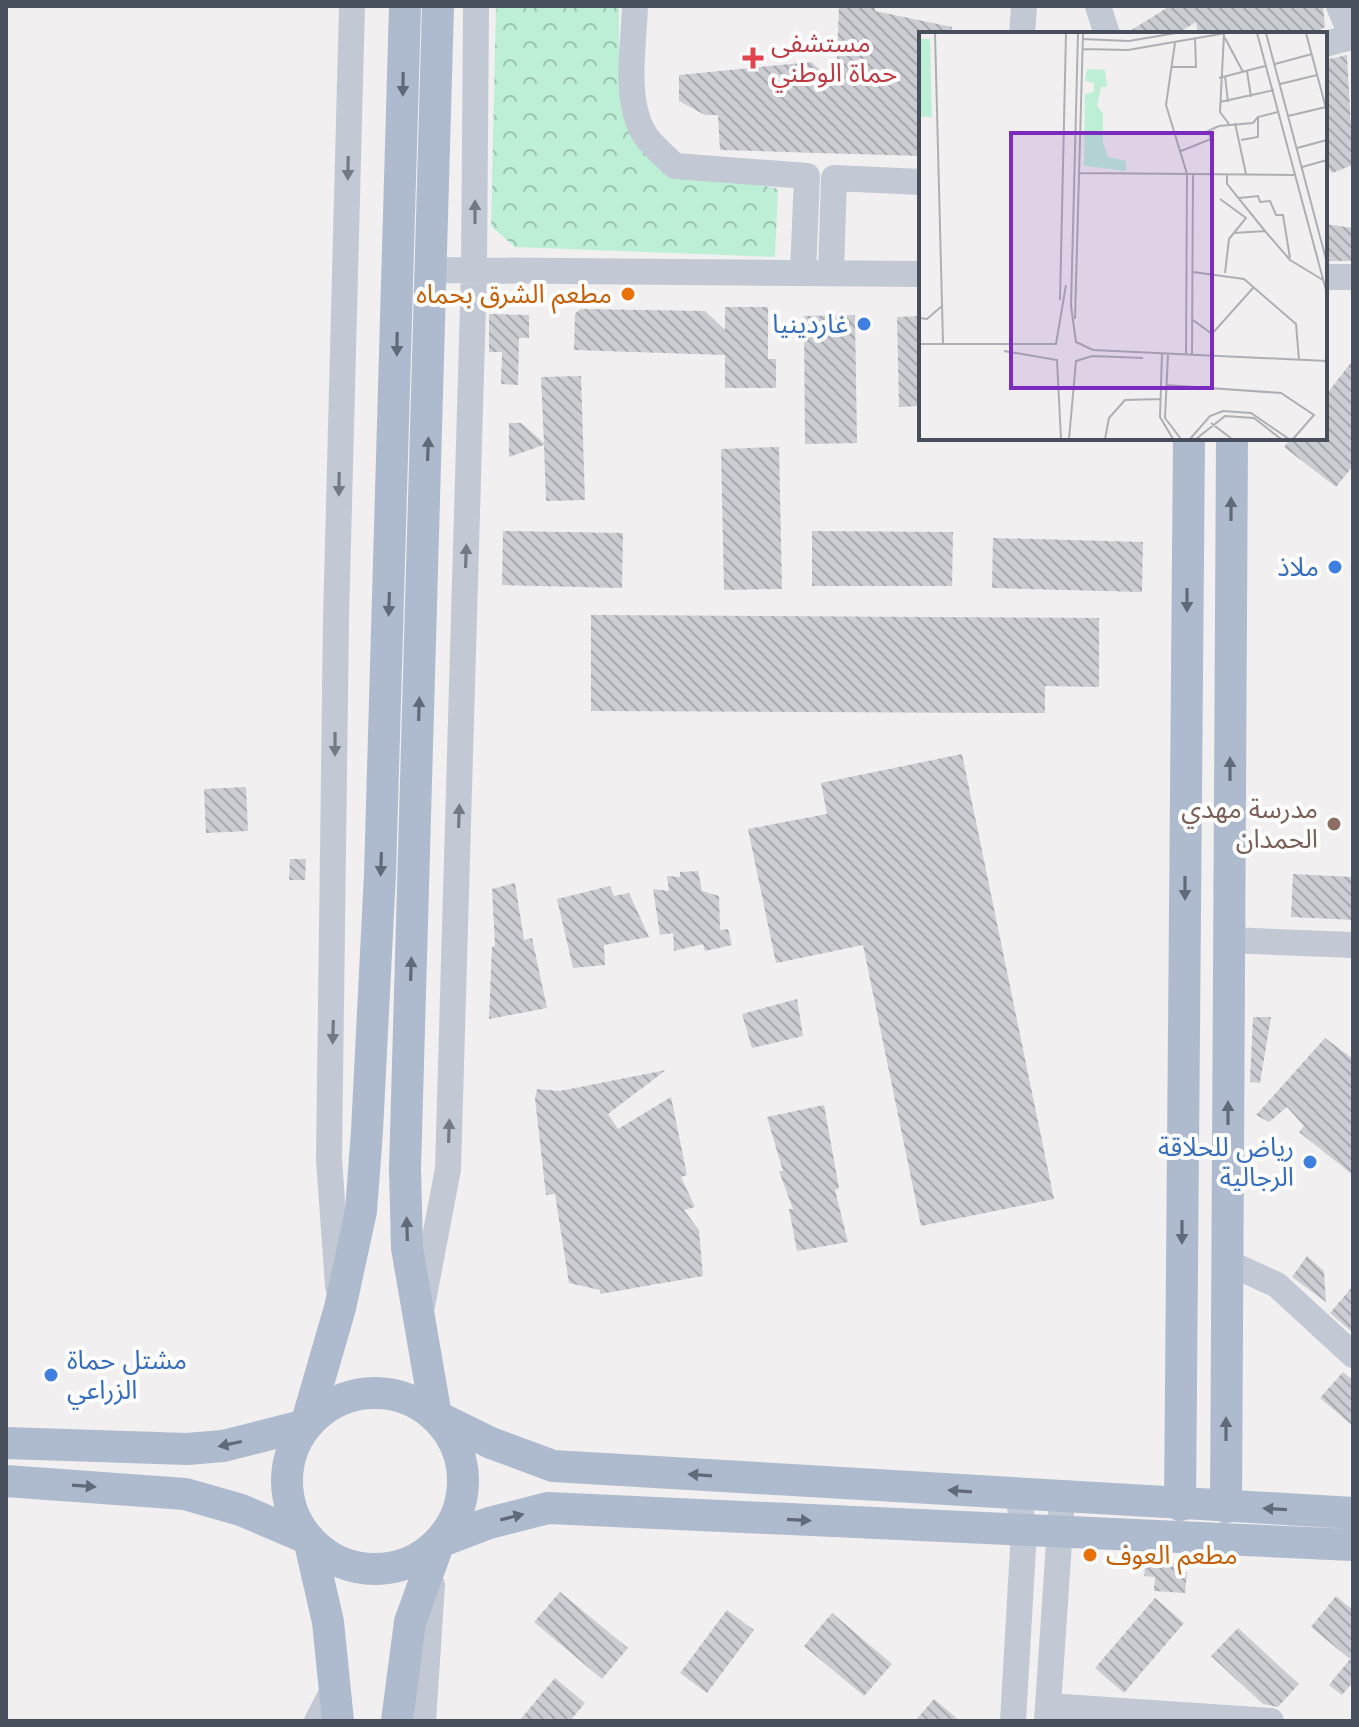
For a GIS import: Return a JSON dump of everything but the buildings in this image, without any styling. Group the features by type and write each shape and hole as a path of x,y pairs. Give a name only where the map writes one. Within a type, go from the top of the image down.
{"main road":[{"path":"405,6 380,889 361,1211 340,1308 306,1425 292,1449 286,1477 289,1505 309,1539 320,1551 344,1565 371,1570 402,1566 430,1552 451,1529 463,1501 464,1470 455,1441 436,1416 407,1248 405,1169 433,270 438,6"},
{"path":"1180,1505 1189,440"},
{"path":"1226,1507 1232,440"},
{"path":"6,1443 187,1449 223,1446 306,1425 327,1407 352,1395 380,1393 410,1399 436,1416 491,1443 553,1466 1353,1513"},
{"path":"6,1481 185,1494 241,1510 309,1539"},
{"path":"397,1721 410,1622 439,1542 489,1523 548,1508 1353,1545"},
{"path":"309,1539 328,1622 338,1721"}],"street":[{"path":"340,1308 329,1159 336,619 352,6"},
{"path":"420,1319 448,1169 474,271 476,6"},
{"path":"635,6 632,76 636,107 645,135 675,166 704,171 807,176 803,273"},
{"path":"1022,32 1024,6"},
{"path":"1098,6 1106,32"},
{"path":"1327,43 1352,37 1339,6"},
{"path":"831,273 834,178 919,182"},
{"path":"433,270 919,274"},
{"path":"1327,277 1353,277"},
{"path":"1229,940 1353,945"},
{"path":"1227,1262 1277,1285 1353,1355"},
{"path":"1013,1721 1024,1531 1018,1495"},
{"path":"1062,1498 1047,1713 1271,1721"},
{"path":"423,1721 425,1650 439,1542"},
{"path":"317,1721 335,1687"}],"green space":[{"path":"496,6 619,6 619,61 657,163 778,189 775,257 515,247 491,226"}],"place":[{"name":"مستشفى حماة الوطني","path":"753,58"},
{"name":"مطعم الشرق بحماه","path":"628,294"},
{"name":"غاردينيا","path":"864,324"},
{"name":"ملاذ","path":"1335,567"},
{"name":"مدرسة مهدي الحمدان","path":"1334,824"},
{"name":"رياض للحلاقة الرجالية","path":"1310,1162"},
{"name":"مشتل حماة الزراعي","path":"51,1375"},
{"name":"مطعم العوف","path":"1090,1555"}]}
